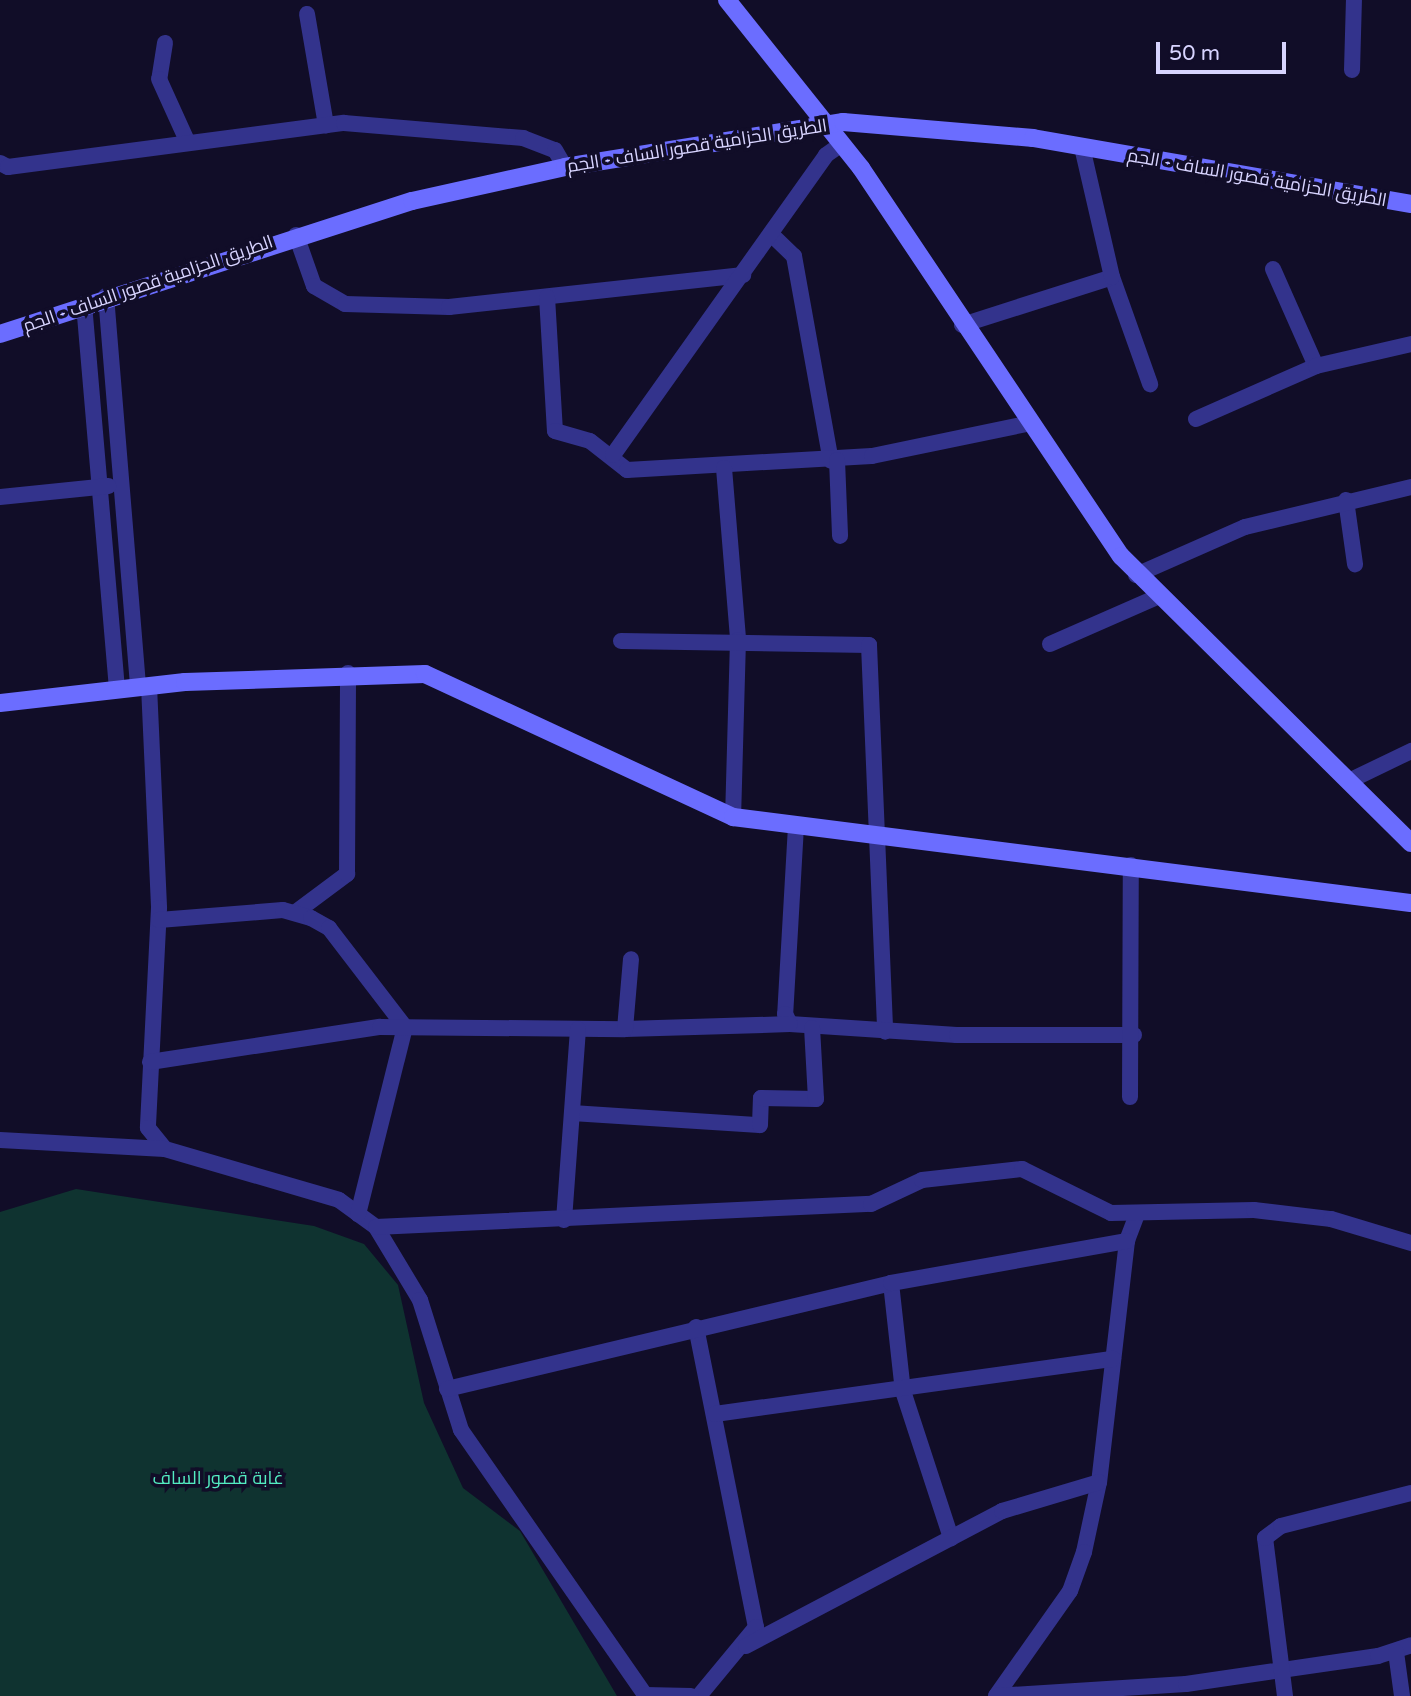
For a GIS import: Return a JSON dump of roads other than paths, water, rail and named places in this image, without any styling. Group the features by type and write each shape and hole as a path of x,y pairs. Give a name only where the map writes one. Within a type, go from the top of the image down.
{"street":[{"path":"727,0 842,144 1027,424 1136,575 1351,780 1411,843"},
{"path":"1352,69 1354,0"},
{"path":"307,14 326,125"},
{"path":"165,43 159,79 188,143"},
{"name":"الطريق الحزامية قصور الساف - الجم","path":"0,334 106,296 296,235 565,167 826,125 913,124 1082,147 1411,204"},
{"path":"0,163 8,167 326,125 523,138 555,150 565,167"},
{"path":"613,455 826,155 842,144"},
{"path":"1082,147 1112,277 1150,384"},
{"path":"771,234 794,256 834,460 840,536"},
{"path":"296,235 314,286 334,301 449,307 743,275"},
{"path":"1273,269 1316,366"},
{"path":"962,325 1112,277"},
{"path":"106,296 121,486 144,686 159,920 148,1128 165,1149"},
{"path":"547,298 555,431 613,455 627,470 724,468 834,460 994,435 1027,424"},
{"path":"84,304 117,689"},
{"path":"1196,419 1316,366 1411,344"},
{"path":"724,468 738,640 733,817"},
{"path":"0,497 121,486"},
{"path":"1136,575 1245,527 1411,486"},
{"path":"1346,500 1355,565"},
{"path":"1050,644 1157,597"},
{"path":"621,641 738,640 870,645 882,835 885,1032"},
{"path":"296,912 347,874 348,673"},
{"path":"0,703 144,686 348,673 446,679 733,817 1131,865 1411,903"},
{"path":"1351,780 1411,751"},
{"path":"790,1024 785,1014 796,826"},
{"path":"1130,1097 1134,1035 1131,865"},
{"path":"159,920 296,912 329,928 405,1027"},
{"path":"625,1030 631,959"},
{"path":"150,1062 405,1027 625,1030 790,1024 812,1028 885,1032 1134,1035"},
{"path":"358,1214 405,1027"},
{"path":"572,1113 760,1125 761,1098 816,1099 812,1028"},
{"path":"564,1220 578,1030"},
{"path":"0,1140 165,1149 340,1200 376,1227 420,1300 447,1389 482,1466 529,1520 646,1695 691,1696"},
{"path":"376,1227 872,1204 922,1180 1022,1169 1049,1177 1088,1206 1136,1217 1254,1210 1331,1219 1411,1243"},
{"path":"996,1696 1070,1591 1099,1482 1127,1241 1136,1217"},
{"path":"447,1389 696,1327 891,1283 1127,1241"},
{"path":"891,1283 903,1391 951,1538"},
{"path":"696,1327 755,1601 756,1627 743,1647 699,1696"},
{"path":"715,1414 903,1391 1113,1359"},
{"path":"743,1647 951,1538 1049,1492 1099,1482"},
{"path":"1285,1696 1265,1538 1281,1526 1411,1493"},
{"path":"996,1696 1156,1691 1404,1648 1402,1696"}],"park label":[{"name":"غابة قصور الساف","path":"218,1478"}]}
